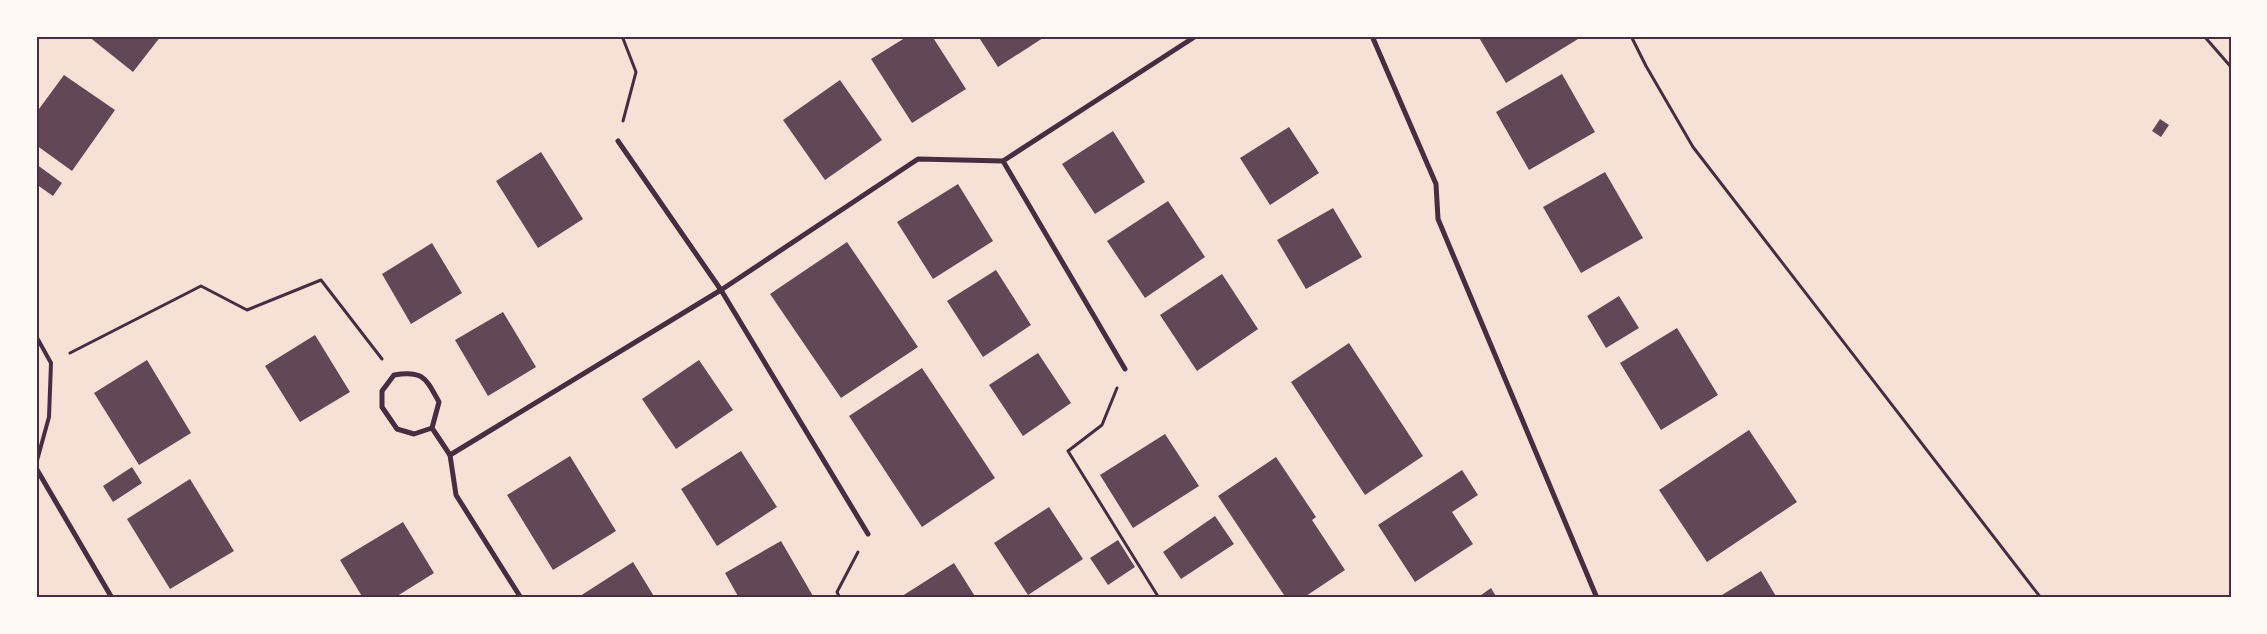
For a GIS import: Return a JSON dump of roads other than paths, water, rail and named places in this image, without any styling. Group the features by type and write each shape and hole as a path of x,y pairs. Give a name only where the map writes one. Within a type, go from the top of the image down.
{"street":[{"path":"450,456 721,290 918,159 1003,161 1196,36"},
{"path":"1372,36 1436,184 1438,219 1597,598"},
{"path":"618,141 721,290 868,534"},
{"path":"1003,161 1125,369"},
{"path":"432,428 414,434 397,429 382,407 382,391 394,375 411,372 427,380 439,402 432,428 450,456 456,495 522,598"},
{"path":"36,468 112,598"}],"lane":[{"path":"36,336 51,363 49,417 36,464"}]}
